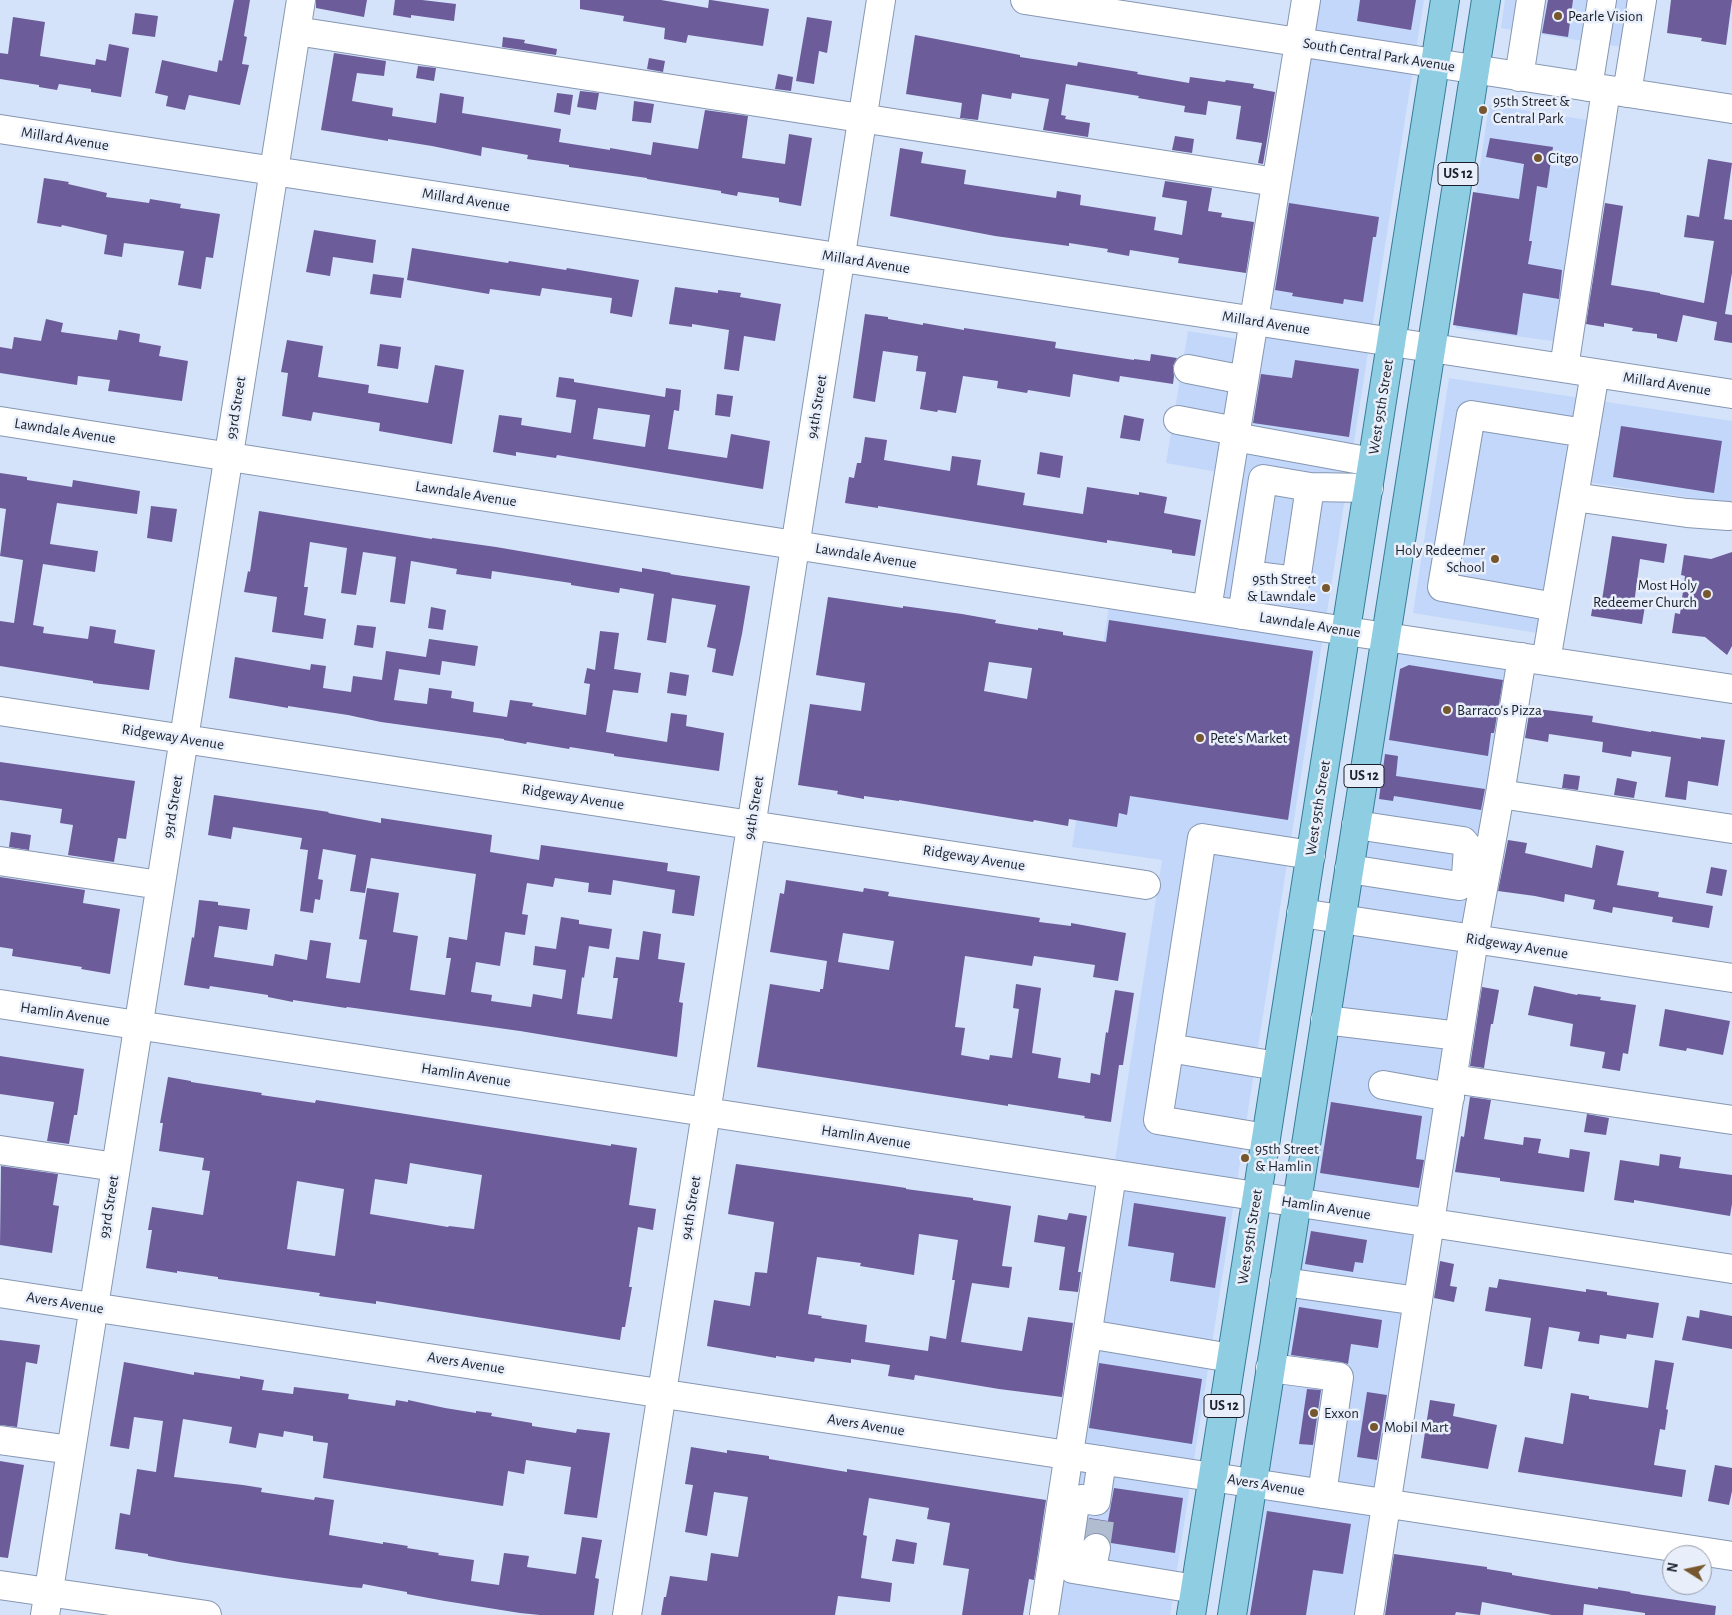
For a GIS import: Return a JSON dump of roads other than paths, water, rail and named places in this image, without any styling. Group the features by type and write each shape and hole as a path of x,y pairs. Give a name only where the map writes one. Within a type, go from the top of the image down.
{"main road":[{"name":"West 95th Street","path":"1191,1615 1445,0"},
{"name":"US 12","path":"1232,1615 1486,0"}],"street":[{"name":"93rd Street","path":"46,1603 301,0"},
{"name":"94th Street","path":"627,1615 882,0"},
{"name":"South Central Park Avenue","path":"1025,0 1732,109"},
{"path":"1207,609 1306,0"},
{"path":"1519,77 1531,0"},
{"path":"1564,368 1607,90 1602,0"},
{"path":"1607,90 1642,0"},
{"path":"296,31 1276,182"},
{"name":"Millard Avenue","path":"0,129 1732,394"},
{"path":"1188,369 1244,380"},
{"path":"1369,1615 1474,939 1500,794 1534,659 1555,607 1594,373"},
{"path":"1555,607 1442,587 1471,414 1585,433"},
{"path":"1178,420 1235,434 1370,475"},
{"name":"Lawndale Avenue","path":"0,421 1346,631 1732,689"},
{"path":"1229,474 1310,487 1370,475"},
{"path":"1242,614 1263,479"},
{"path":"1248,575 1296,581 1310,487"},
{"path":"1574,498 1687,513 1728,516"},
{"name":"Ridgeway Avenue","path":"0,711 1146,885"},
{"path":"1500,794 1732,829"},
{"path":"1349,869 1459,886 1466,876 1468,847 1463,841 1356,825"},
{"path":"1266,1138 1158,1120 1202,838 1311,855"},
{"path":"0,860 160,885"},
{"name":"Ridgeway Avenue","path":"1302,913 1732,978"},
{"name":"Hamlin Avenue","path":"0,1004 1732,1269"},
{"path":"1325,1020 1459,1036"},
{"path":"1169,1048 1278,1066"},
{"path":"1382,1085 1451,1088 1732,1120"},
{"path":"0,1150 116,1168"},
{"path":"1044,1615 1112,1175"},
{"path":"1284,1282 1418,1301"},
{"name":"Avers Avenue","path":"0,1293 1732,1556"},
{"path":"1088,1334 1231,1358"},
{"path":"1270,1368 1339,1377 1322,1494"},
{"path":"0,1440 71,1450"},
{"path":"1102,1460 1094,1512 1081,1498 1075,1504 1067,1558 1073,1569 1086,1561 1195,1588"},
{"path":"0,1584 46,1603 207,1615"}],"tunnel":[{"path":"1096,1548 1100,1520"}],"place":[{"name":"Pearle Vision","path":"1558,16"},
{"name":"95th Street & Central Park","path":"1483,110"},
{"name":"Citgo","path":"1538,158"},
{"name":"Holy Redeemer School","path":"1495,559"},
{"name":"95th Street & Lawndale","path":"1326,588"},
{"name":"Most Holy Redeemer Church","path":"1707,594"},
{"name":"Barraco's Pizza","path":"1447,710"},
{"name":"Pete's Market","path":"1200,738"},
{"name":"95th Street & Hamlin","path":"1245,1158"},
{"name":"Exxon","path":"1314,1413"},
{"name":"Mobil Mart","path":"1374,1427"}]}
